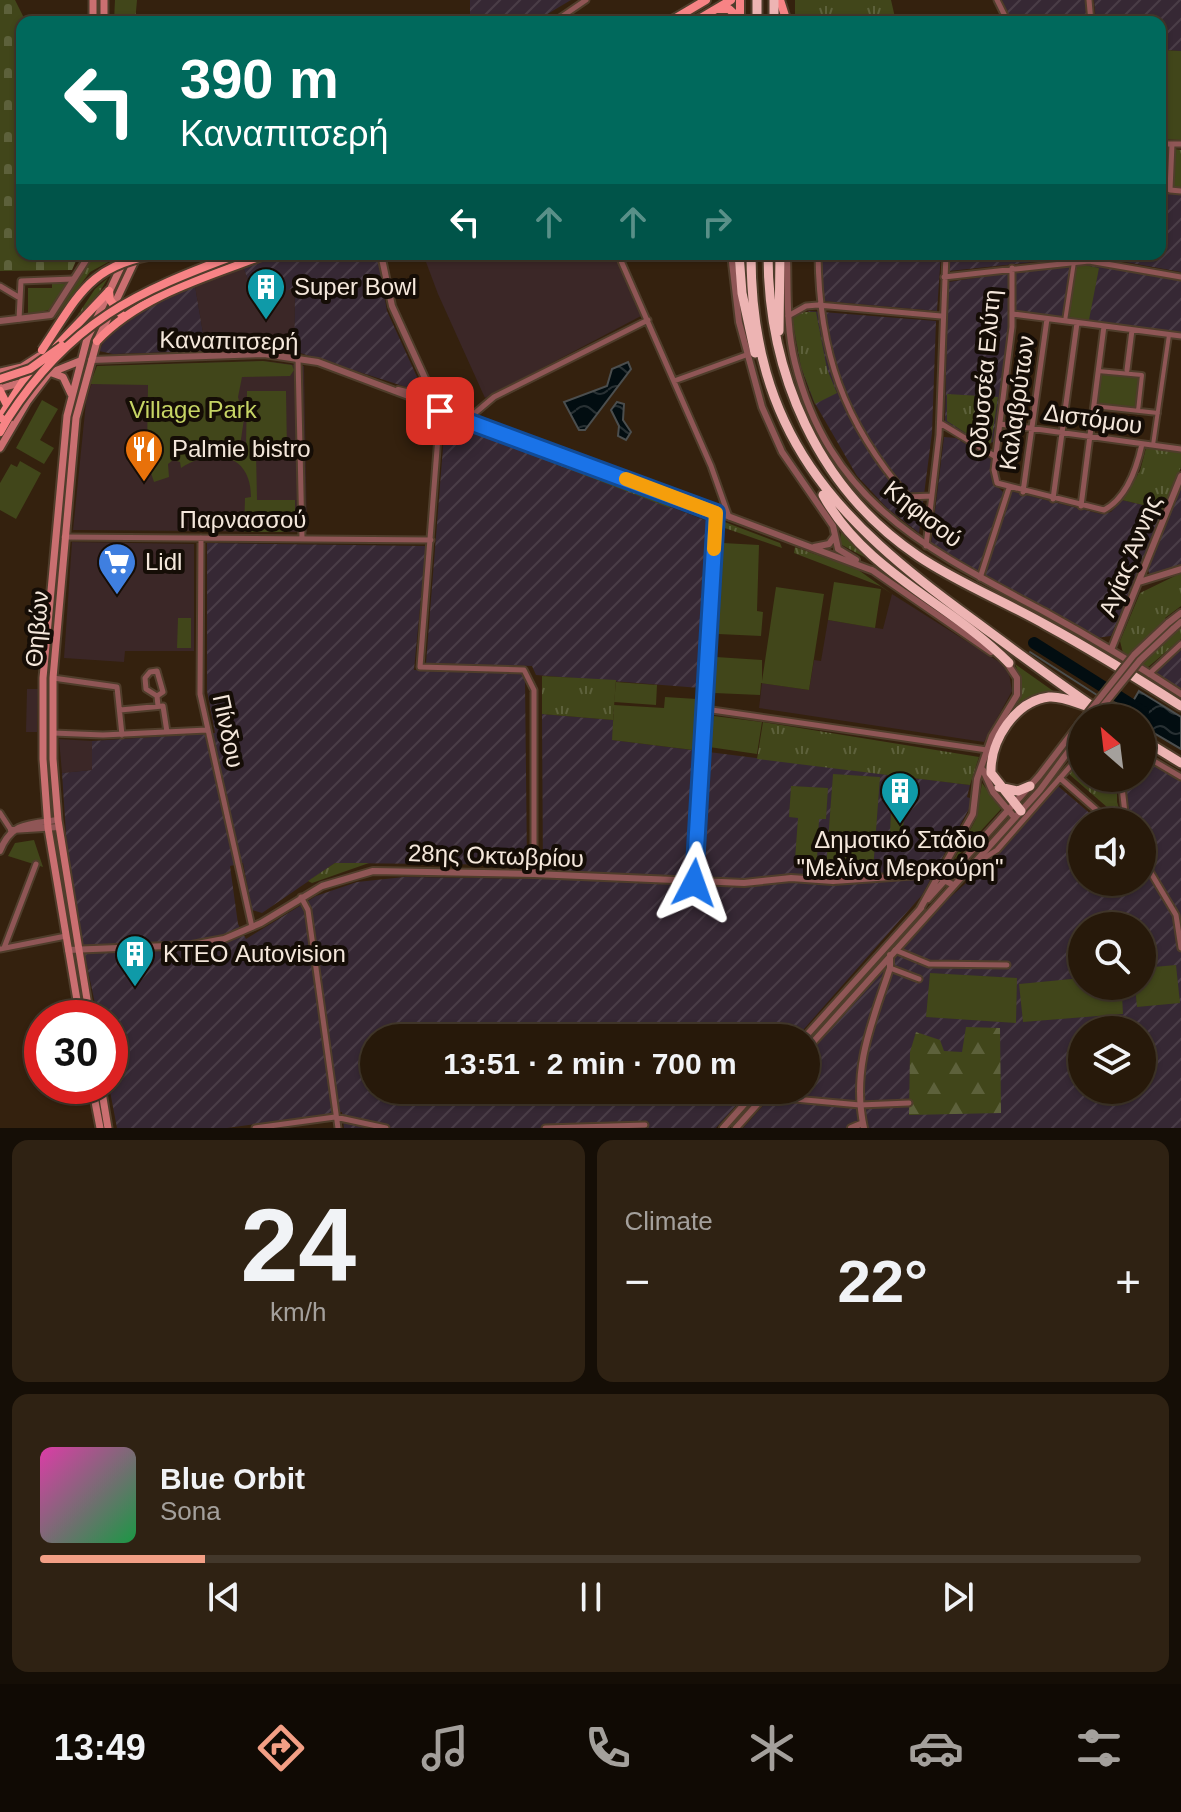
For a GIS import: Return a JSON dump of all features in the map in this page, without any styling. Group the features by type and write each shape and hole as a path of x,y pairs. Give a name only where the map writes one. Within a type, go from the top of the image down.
{"highway":[{"path":"740,260 747,328 768,381 833,513 873,556 1009,663"},
{"path":"751,260 756,329 768,381"},
{"path":"768,260 768,293 779,359 790,391 827,464 847,491 887,532 932,564 1048,625 1181,706"},
{"path":"779,359 780,260"},
{"path":"813,474 846,515 897,563 1082,704"},
{"path":"1014,811 991,773 993,756 1003,731 1022,709 1053,697 1070,704"},
{"path":"1156,748 1181,763"},
{"path":"999,787 1014,791 1030,786"}],"main road":[{"path":"679,16 706,0"},
{"path":"704,16 731,0"},
{"path":"713,11 729,9 736,16"},
{"name":"Θηβών","path":"77,1000 48,825 43,759 43,678 71,396 80,362 124,260"},
{"path":"0,418 41,353 98,274 131,260"},
{"name":"Θηβών","path":"87,1000 58,824 53,678 76,418 97,341 135,260"},
{"path":"0,379 37,365 86,326 147,291 224,260"},
{"path":"97,341 125,316 253,260"},
{"path":"109,291 113,305 125,316"},
{"path":"22,383 109,291"},
{"path":"0,432 35,380 86,326"},
{"path":"0,372 22,367 41,353"},
{"path":"7,405 0,390 91,360"},
{"path":"50,373 63,377 71,396"},
{"path":"0,448 27,402 50,373"},
{"path":"95,1104 100,1128"},
{"path":"104,1104 108,1128"}],"street":[{"path":"563,16 586,0"},
{"path":"1166,144 1181,144"},
{"path":"1172,144 1170,190 1181,191"},
{"path":"0,321 54,312 86,260"},
{"path":"383,260 390,300 440,411 420,667 524,670 534,687 534,874"},
{"path":"621,260 729,518"},
{"path":"732,260 746,355 774,436 833,526 840,551 1009,663 1017,678 1017,695 995,730 977,779 973,814 942,876 920,909 817,1024"},
{"name":"Κηφισού","path":"787,260 788,316 801,384 826,440 866,495 926,547 1111,650 1181,694"},
{"path":"818,260 818,305 831,368 859,432 908,497 932,496"},
{"path":"926,547 940,423 941,316 945,260"},
{"path":"944,277 1094,261 1181,277"},
{"path":"1065,321 1074,262"},
{"name":"Οδυσσέα Ελύτη","path":"1009,488 997,483 996,457 1013,314 1012,268"},
{"path":"19,320 21,281 73,279"},
{"path":"0,286 20,299"},
{"path":"788,316 802,307 818,305 941,316"},
{"path":"1013,314 1181,336"},
{"name":"Καλαβρύτων","path":"1023,492 1047,319"},
{"path":"467,420 494,397 648,320"},
{"path":"1053,499 1077,323"},
{"path":"1081,506 1104,326"},
{"path":"1127,372 1132,330"},
{"path":"1153,445 1169,335"},
{"name":"Καναπιτσερή","path":"91,360 264,354 298,357 341,369 440,411 874,571"},
{"path":"674,381 746,355"},
{"path":"298,357 302,538"},
{"path":"1098,371 1142,375 1138,411"},
{"path":"394,390 421,394 426,380"},
{"path":"1094,406 1158,413"},
{"path":"940,423 996,457"},
{"name":"Διστόμου","path":"1000,424 1181,449"},
{"path":"980,578 1009,488 1104,510 1111,506 1136,470 1142,444"},
{"name":"Αγίας Άννης","path":"1111,650 1181,476"},
{"path":"694,883 716,513"},
{"name":"Παρνασσού","path":"55,537 431,540"},
{"path":"813,547 826,546 834,537"},
{"name":"Πίνδου","path":"201,538 200,694 253,928"},
{"path":"1139,582 1152,581 1181,569"},
{"path":"1103,704 1181,613"},
{"path":"1095,704 1134,655 1170,626 1181,622"},
{"path":"1149,674 1181,644"},
{"path":"157,671 161,676 163,692 157,696 146,689 145,678 150,672 157,671"},
{"path":"53,678 113,683 119,693 122,735"},
{"path":"157,696 158,706"},
{"path":"120,710 163,706 167,732"},
{"path":"705,709 987,750"},
{"path":"53,733 122,735 208,730"},
{"path":"820,1034 973,864 1068,738"},
{"path":"942,876 1046,782 1068,752"},
{"path":"1156,762 1181,777"},
{"path":"983,767 989,785 1014,811"},
{"path":"973,864 997,850 1068,769"},
{"path":"1060,778 1094,808"},
{"path":"0,813 11,830"},
{"path":"11,830 58,824"},
{"path":"0,851 11,830"},
{"path":"2,948 36,864"},
{"name":"28ης Οκτωβρίου","path":"68,950 192,945 253,928 301,897 337,880 373,871 534,874 694,883 942,876"},
{"path":"942,876 953,885"},
{"path":"1156,881 1176,915 1181,948"},
{"path":"301,897 308,910 338,1128"},
{"path":"2,948 66,936"},
{"path":"884,950 929,964 1007,965"},
{"path":"851,1128 864,1125 860,1105 862,1052 893,953"},
{"path":"890,968 919,979"},
{"path":"820,1102 860,1105 909,1103"},
{"path":"723,1128 745,1104"},
{"path":"736,1128 758,1104"},
{"path":"255,1128 335,1117 386,1128"},
{"path":"545,1128 645,1125"}],"shaded area":[{"path":"470,0 571,0 544,16 470,16"},
{"path":"1002,0 1088,0 1089,16 1009,16"},
{"path":"1094,0 1181,0 1181,51 1166,50 1166,16 1095,16"},
{"path":"1166,149 1167,191 1181,194 1181,272 1114,260 1166,260"},
{"path":"261,260 378,260 387,311 418,379 412,389 294,351 295,287 257,303 243,267"},
{"path":"425,260 617,260 641,316 485,398"},
{"path":"821,260 941,260 937,311 823,301"},
{"path":"950,260 1053,260 949,271"},
{"path":"1085,264 1181,281 1181,334 1015,312 1015,273"},
{"path":"243,267 257,303 295,286 294,351 206,351 195,286"},
{"path":"1009,273 1010,316 993,442 984,446 945,422 948,282"},
{"path":"195,286 206,351 113,354 99,351 109,331 138,312"},
{"path":"810,311 936,321 932,433 919,533 887,508 857,476 813,400 801,367 792,318"},
{"path":"263,361 304,366 307,532 73,530 86,402 97,366"},
{"path":"445,422 710,522 700,688 536,675 532,666 426,663"},
{"path":"944,437 956,438 991,459 992,481 1005,494 978,572 931,544"},
{"path":"1181,486 1181,566 1150,576 1148,570"},
{"path":"1010,491 1101,514 1111,512 1122,500 1165,510 1111,636 1096,638 984,577"},
{"path":"72,542 194,544 194,651 125,651 124,662 64,658"},
{"path":"207,543 426,546 414,670 522,673 525,679 527,865 335,863 262,913 252,910 243,863 230,866 238,924 246,939 316,896 357,882 404,877 543,879 542,714 613,720 613,740 970,785 967,797 972,799 922,895 808,1024 360,1024 360,1104 737,1104 716,1128 344,1128 342,1112 227,1128 117,1128 112,1104 128,1104 128,1000 94,1000 68,864 62,773 92,770 92,741 215,733 207,691"},
{"path":"892,594 1004,665 1009,673 1012,691 984,742 759,708 762,683 809,690 814,660 821,661 828,620 883,629"},
{"path":"1181,646 1181,692 1153,673"},
{"path":"27,689 38,689 37,732 26,732"},
{"path":"59,739 92,741 92,770 62,773"},
{"path":"1156,766 1181,781 1181,1128 743,1128 764,1104 820,1104 820,1041 945,902 987,864 1058,786 1084,808 1068,808 1068,896 1156,896 1156,808 1128,808 1125,792 1156,792"}],"green space":[{"path":"0,0 15,0 23,16 16,16 16,260 76,260 72,270 0,271"},
{"path":"115,0 137,0 136,16 114,16"},
{"path":"795,0 891,0 895,16 795,16"},
{"path":"1166,50 1181,51 1181,140 1166,139"},
{"path":"1174,149 1181,150 1181,189 1173,187"},
{"path":"89,260 112,260 90,272 53,321"},
{"path":"1075,266 1099,268 1089,320 1067,318"},
{"path":"108,278 91,306 71,325 95,289"},
{"path":"52,284 66,284 52,309 28,315 28,288 52,288"},
{"path":"803,312 816,312 827,369 837,393 815,404 801,367 792,318"},
{"name":"Village Park","path":"263,361 292,365 294,370 290,376 242,377 238,397 244,419 240,446 246,446 247,391 286,391 287,452 256,453 257,500 295,500 295,513 289,514 289,532 244,532 245,498 251,497 249,482 237,463 228,458 205,458 181,468 180,462 173,460 168,464 169,477 154,482 151,473 141,468 147,452 148,385 90,384 97,366"},
{"path":"1098,371 1142,375 1138,411 1094,406"},
{"path":"947,394 998,397 991,443 984,445 947,421"},
{"path":"42,400 58,409 40,440 54,448 44,464 16,448"},
{"path":"447,418 667,499 670,508 445,422"},
{"path":"1146,448 1181,452 1181,467 1165,510 1122,500 1140,471"},
{"path":"20,461 41,473 16,519 0,510 0,483 11,464 17,467"},
{"path":"722,521 780,543 782,548 722,527"},
{"path":"841,528 868,558 868,559 840,544"},
{"path":"723,543 759,545 757,611 763,612 761,636 718,634"},
{"path":"795,547 857,569 892,594 880,586 794,553"},
{"path":"1181,573 1181,606 1165,618 1175,632 1181,628 1181,639 1147,668 1123,653 1120,641 1140,593"},
{"path":"834,582 881,589 875,628 828,620"},
{"path":"776,587 824,594 809,690 761,683 760,695 714,693 716,657 762,660 762,681"},
{"path":"178,618 191,618 191,648 177,648"},
{"path":"1015,664 1056,693 1017,707 1022,681"},
{"path":"542,676 616,680 613,720 542,714"},
{"path":"616,682 657,685 656,705 614,702"},
{"path":"665,697 697,699 693,750 612,740 614,705 664,708"},
{"path":"714,716 762,722 757,754 709,747"},
{"path":"763,722 979,757 970,785 757,759"},
{"path":"833,774 880,777 873,871 826,868"},
{"path":"982,783 1001,809 953,861 976,819"},
{"path":"791,786 828,788 826,819 819,819 817,860 795,859 798,818 789,817"},
{"path":"1090,792 1117,792 1119,808 1108,808"},
{"path":"891,812 904,813 903,834 890,833"},
{"path":"34,840 43,867 8,856 15,843"},
{"path":"335,863 369,863 312,883 308,881"},
{"path":"1176,965 1180,1003 1137,1007 1136,1000 1156,1000 1156,967"},
{"path":"930,973 1017,978 1016,1023 926,1017"},
{"path":"1068,979 1068,1000 1122,1000 1123,1014 1023,1022 1019,984"},
{"path":"966,1027 1000,1028 1001,1113 909,1115 910,1052 916,1032 940,1040 944,1051 962,1052"}],"water":[{"path":"628,362 631,369 585,430 579,430 564,402 607,386 612,369"},
{"path":"617,402 624,404 623,420 631,432 626,440 618,436 619,426 611,410"},
{"path":"1139,691 1181,717 1181,749 1156,734 1156,704 1131,704"}],"waterway":[{"path":"1034,643 1130,704"},
{"path":"1030,652 1100,697"},
{"path":"1109,702 1124,704"}],"slow traffic":[{"path":"626,479 716,513 714,549"}],"place":[{"name":"Super Bowl","path":"266,321"},
{"name":"Palmie bistro","path":"144,483"},
{"name":"Lidl","path":"117,596"},
{"name":"Δημοτικό Στάδιο \"Μελίνα Μερκούρη\"","path":"900,825"},
{"name":"ΚΤΕΟ Autovision","path":"135,988"}],"route":[{"path":"440,411 716,513 694,883"}]}
